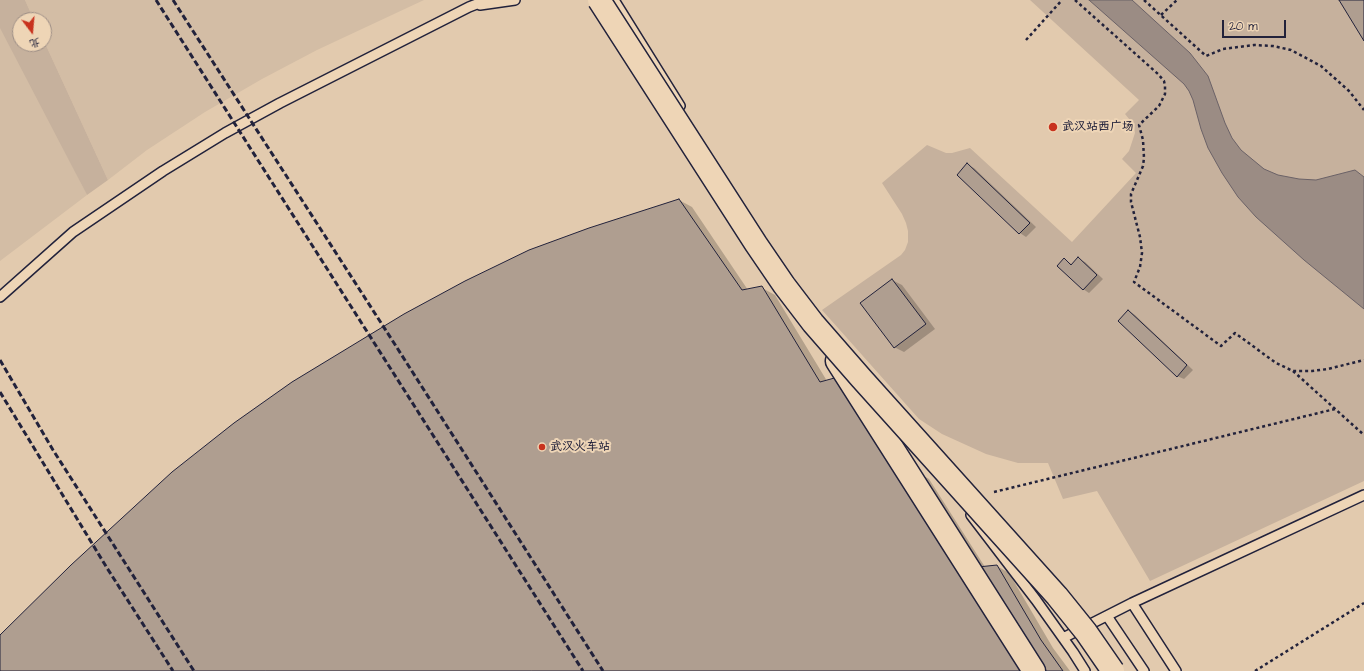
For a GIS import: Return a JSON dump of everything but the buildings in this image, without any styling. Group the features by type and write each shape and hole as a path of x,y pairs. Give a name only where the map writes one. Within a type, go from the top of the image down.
{"street":[{"path":"599,0 756,244 784,285 813,323 1052,590 1086,632 1113,671"},
{"path":"813,323 1034,671"}],"lane":[{"path":"0,297 73,232 163,171 225,133 471,4 487,0"},
{"path":"471,4 515,0"},
{"path":"614,0 686,116"},
{"path":"732,190 774,258 799,294 1036,600 1085,671"},
{"path":"1063,638 1132,603 1364,495"},
{"path":"1132,603 1176,671"},
{"path":"1107,616 1144,671"}],"path":[{"path":"1026,40 1062,0"},
{"path":"1075,0 1164,81 1165,94 1159,106 1139,125 1143,140 1144,158 1143,166 1131,194 1131,202 1140,237 1142,254 1140,267 1134,282 1221,346 1235,333 1276,362 1294,371 1364,435"},
{"path":"1144,0 1206,56 1223,49 1247,46 1273,46 1291,50 1321,66 1349,91 1364,110"},
{"path":"1161,15 1177,0"},
{"path":"1294,371 1328,369 1364,360"},
{"path":"960,500 1335,409"},
{"path":"1255,671 1364,603"}],"shaded area":[{"path":"0,0 25,0 30,12 12,12 12,51 0,28"},
{"path":"25,0 424,0 317,50 262,79 205,112 147,150 108,180 49,52 52,52 52,12 30,12"},
{"path":"1030,0 1364,0 1364,481 1150,581 1097,491 1063,499 1048,463 1018,463 986,454 942,434 919,419 822,310 901,255 905,250 908,242 906,223 902,214 882,183 927,145 946,153 952,153 970,148 1072,242 1136,173 1122,159 1129,151 1135,133 1134,125 1125,114 1139,100"},
{"path":"1089,0 1132,0 1190,53 1208,76 1232,138 1241,150 1264,169 1278,175 1299,179 1316,180 1355,170 1364,177 1364,309 1304,260 1256,217 1238,197 1208,148 1193,100 1184,84"},
{"path":"0,20 12,44 12,52 16,52 87,195 0,261"},
{"path":"13,52 49,52 108,180 87,195"}],"railway":[{"path":"156,0 583,671"},
{"path":"173,0 603,671"},
{"path":"0,360 53,450 194,671"},
{"path":"0,392 107,568 173,671"}],"place":[{"name":"武汉站西广场","path":"1053,127"},
{"name":"武汉火车站","path":"542,447"}]}
